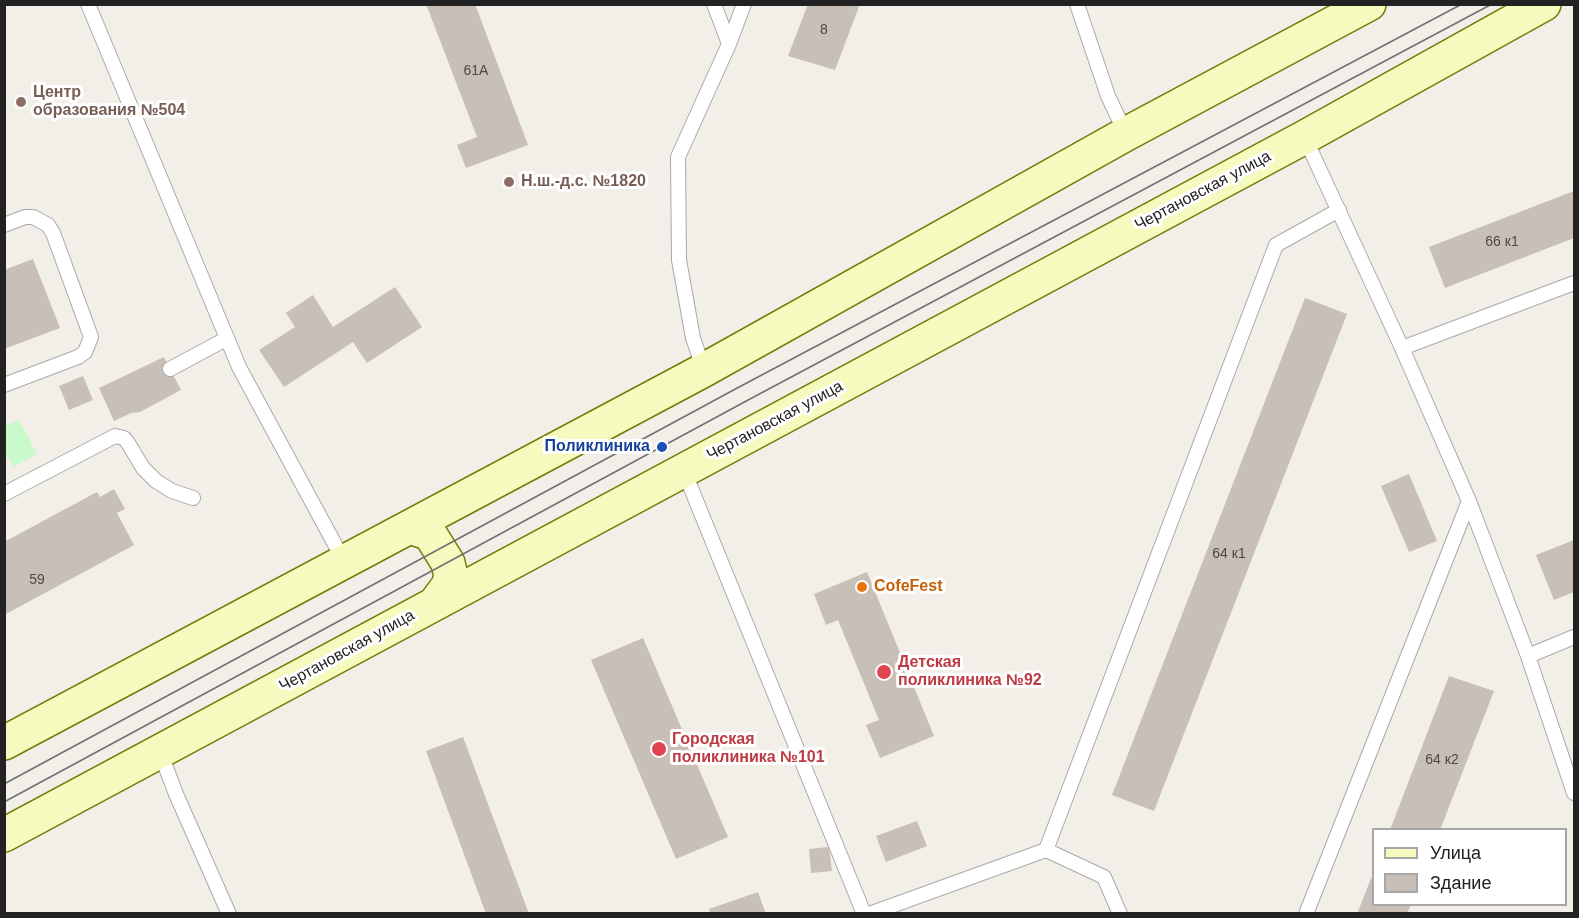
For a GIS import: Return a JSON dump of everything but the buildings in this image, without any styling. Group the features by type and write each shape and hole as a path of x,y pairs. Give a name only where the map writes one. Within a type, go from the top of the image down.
{"main road":[{"path":"4,743 704,370 1126,134 1370,4"},
{"name":"Чертановская улица","path":"4,835 1305,137 1544,4"},
{"path":"410,527 430,534 448,563 451,576 448,586 436,602"}],"lane":[{"path":"88,4 226,339 252,393 345,563"},
{"path":"714,4 729,44"},
{"path":"704,370 693,338 679,260 678,157 729,44 744,4"},
{"path":"1077,4 1108,96 1126,134"},
{"path":"1305,137 1469,501 1528,656 1575,792"},
{"path":"1046,850 1276,245 1339,210"},
{"path":"4,225 25,217 33,217 48,225 54,233 91,337 90,345 78,357 4,385"},
{"path":"1402,348 1575,283"},
{"path":"170,369 226,339"},
{"path":"4,494 115,436 124,438 143,468 156,481 193,498"},
{"path":"684,470 864,914"},
{"path":"1306,914 1469,501"},
{"path":"1528,656 1575,637"},
{"path":"160,752 229,914"},
{"path":"869,914 1046,850 1104,877 1120,914"}],"green space":[{"path":"19,420 37,454 13,467 5,452 5,426"}],"tram line":[{"path":"4,784 741,386 1462,4"},
{"path":"4,802 750,399 1492,4"}],"place":[{"name":"Центр образования №504","path":"21,102"},
{"name":"Н.ш.-д.с. №1820","path":"509,182"},
{"name":"Поликлиника","path":"662,447"},
{"name":"CofeFest","path":"862,587"},
{"name":"Детская поликлиника №92","path":"884,672"},
{"name":"Городская поликлиника №101","path":"659,749"}]}
